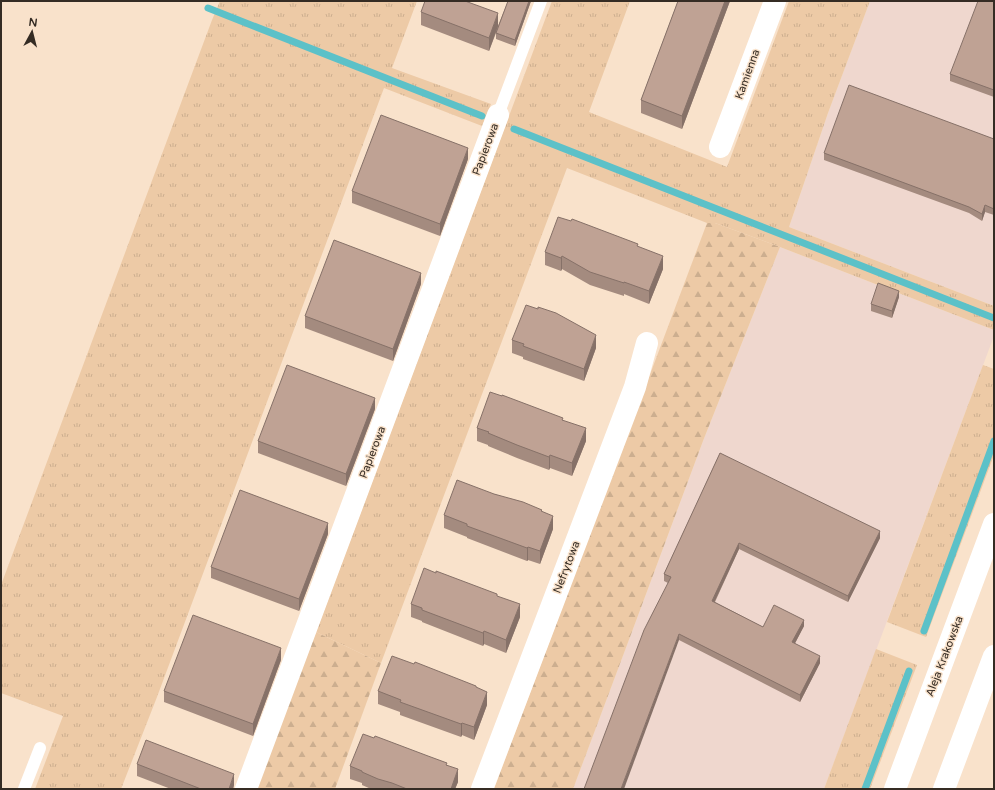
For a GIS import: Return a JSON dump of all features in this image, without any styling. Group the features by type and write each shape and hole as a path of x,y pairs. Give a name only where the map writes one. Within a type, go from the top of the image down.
{"street":[{"name":"Kamienna","path":"720,147 775,1"},
{"name":"Papierowa","path":"246,789 498,115"},
{"name":"Nefrytowa","path":"482,789 635,387 647,343"},
{"name":"Aleja Krakowska","path":"895,789 994,524"},
{"path":"944,789 994,656"}],"lane":[{"path":"498,115 541,1"},
{"path":"24,789 40,748"}],"shaded area":[{"path":"870,1 994,1 994,306 789,227 828,113"},
{"path":"780,247 994,330 994,336 824,789 573,789 703,441"}],"green space":[{"path":"220,1 417,1 392,68 491,104 482,126 384,88 157,697 121,789 35,789 63,716 1,693 1,585"},
{"path":"552,1 630,1 589,112 727,167 789,1 870,1 828,113 789,227 994,306 994,330 780,247 715,223 707,223 567,168 381,663 316,632"},
{"path":"707,223 715,223 780,247 703,441 573,789 494,789"},
{"path":"983,365 994,369 994,455 926,637 887,622"},
{"path":"316,632 381,663 335,789 256,789"},
{"path":"876,649 917,665 870,789 824,789"}],"building":[{"path":"425,1 465,1 498,13 489,38 421,12"},
{"path":"508,1 529,1 515,40 496,33"},
{"path":"678,1 725,1 682,116 641,100"},
{"path":"978,1 994,1 994,90 950,74"},
{"path":"849,85 994,139 994,209 985,205 982,214 969,207 824,153"},
{"path":"381,115 468,148 440,224 352,191"},
{"path":"558,217 571,221 572,219 638,244 637,246 663,256 649,291 590,272 562,256 561,258 545,252"},
{"path":"334,240 421,273 393,349 305,316"},
{"path":"878,283 899,291 892,311 871,304"},
{"path":"526,305 556,313 596,335 584,369 523,346 524,344 512,340"},
{"path":"287,365 375,398 346,474 258,441"},
{"path":"490,392 502,395 563,418 562,420 586,428 572,463 550,455 549,457 477,428"},
{"path":"720,453 880,531 848,596 739,543 712,601 763,627 774,605 804,620 792,642 820,656 800,695 679,634 621,789 584,789 644,630 671,577 664,574"},
{"path":"457,480 494,494 523,502 553,516 540,551 527,548 467,526 467,524 444,515"},
{"path":"240,490 328,523 299,599 211,567"},
{"path":"424,568 436,573 436,571 520,604 506,640 422,610 422,608 411,604"},
{"path":"193,615 281,648 253,724 164,691"},
{"path":"392,656 414,664 415,662 476,686 487,692 474,727 461,724 400,702 401,700 378,691"},
{"path":"363,734 374,738 375,736 447,763 446,765 458,769 451,789 407,789 378,779 350,766"},
{"path":"146,740 234,774 229,789 201,789 137,764"}],"waterway":[{"path":"208,8 482,116"},
{"path":"514,129 994,318"},
{"path":"924,631 994,441"},
{"path":"865,789 909,671"}]}
